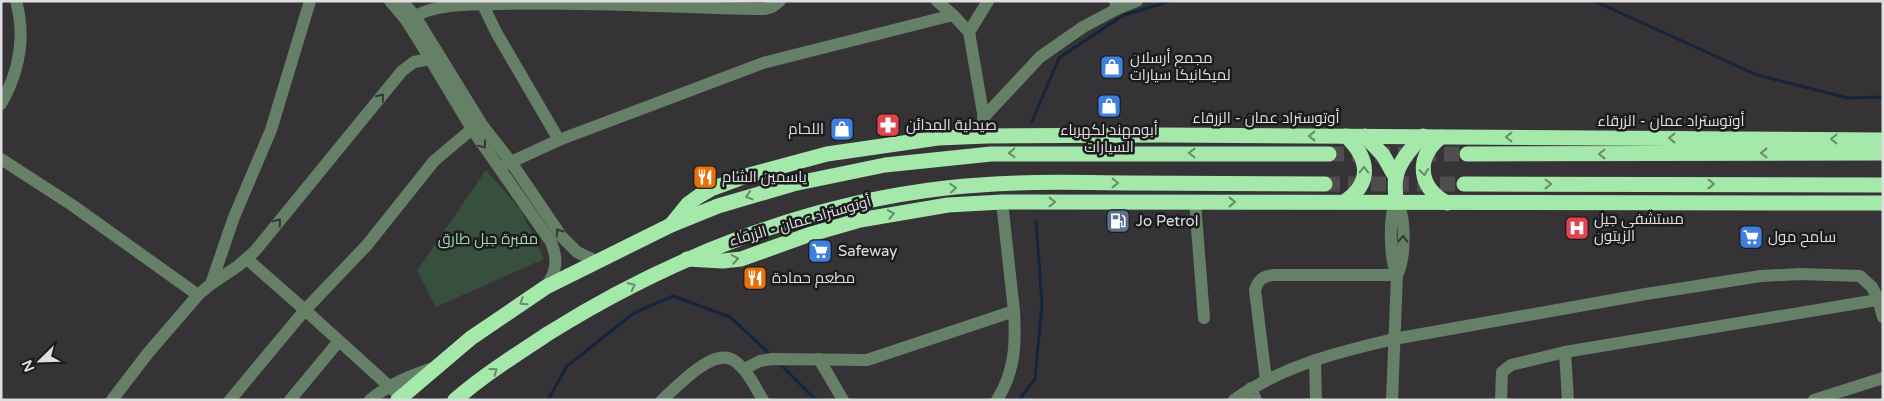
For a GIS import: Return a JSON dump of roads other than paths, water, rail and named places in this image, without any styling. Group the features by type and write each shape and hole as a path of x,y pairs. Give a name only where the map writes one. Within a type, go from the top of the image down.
{"highway":[{"name":"أوتوستراد عمان - الزرقاء","path":"670,225 688,204 711,189 780,166 827,154 938,138 987,136 1423,136 1883,140"},
{"path":"1344,202 1354,196 1361,186 1365,175 1365,164 1361,152 1346,136"},
{"path":"1365,136 1382,155 1396,178"},
{"path":"1396,202 1396,178 1406,155 1423,136"},
{"path":"1441,137 1432,144 1426,154 1423,172 1429,188 1437,197 1447,203"},
{"path":"1467,154 1883,153"},
{"path":"827,154 832,175"},
{"name":"أوتوستراد عمان - الزرقاء","path":"400,398 471,338 546,287 670,225 755,194 832,175 885,165 991,154 1329,154"},
{"name":"أوتوستراد عمان - الزرقاء","path":"454,400 494,370 570,320 687,259 733,240 838,208 891,196 946,188 1028,182 1325,184"},
{"path":"1464,184 1883,184"},
{"name":"أوتوستراد عمان - الزرقاء","path":"687,259 722,261 740,259 842,225 895,213 948,205 1002,202 1883,203"},
{"path":"838,208 842,225"}],"street":[{"path":"1,104 11,84 19,55 21,35 16,1"},
{"path":"211,284 234,217 271,130 310,1"},
{"path":"390,1 406,20 472,129 506,164 569,245 577,252 596,261"},
{"path":"402,1 415,16 506,164 551,242 556,253 556,265 553,277 546,287"},
{"path":"415,16 450,6 589,2 702,8 765,9 772,7 780,1"},
{"path":"937,1 969,32 987,136"},
{"path":"969,32 988,1"},
{"path":"983,118 1040,57 1116,5 1137,1"},
{"path":"483,5 496,32 559,140"},
{"path":"506,164 559,140 763,63 953,15"},
{"path":"112,400 148,353 198,295 247,259 402,72 414,62 430,59"},
{"path":"230,400 305,310 366,245 434,161 472,129"},
{"path":"1,159 72,205 198,295"},
{"path":"997,400 1004,388 1012,364 1016,338 1002,202"},
{"path":"1195,202 1204,318"},
{"path":"1392,400 1397,276 1392,261 1392,211 1396,202"},
{"path":"247,259 400,398"},
{"path":"1234,400 1254,394 1266,380 1338,352 1394,339 1646,294 1761,276 1801,274 1860,276 1872,287 1880,299 1883,317"},
{"path":"1266,380 1255,290 1261,279 1274,275 1397,276"},
{"path":"1501,400 1502,372 1508,366 1565,352 1880,299"},
{"path":"744,369 772,359 868,360 1014,311"},
{"path":"290,400 339,341"},
{"path":"1565,352 1568,400"},
{"path":"662,400 698,368 716,359 730,358 744,369 762,400"},
{"path":"819,358 843,400"},
{"path":"1315,360 1316,400"},
{"path":"370,400 389,386 436,367"},
{"path":"1814,400 1883,378"}],"waterway":[{"path":"1032,121 1059,58 1124,15 1171,1"},
{"path":"1594,1 1757,75 1848,98 1883,97"},
{"path":"1019,400 1035,379 1042,303 1036,221"},
{"path":"548,400 567,366 634,313 673,296 730,317 771,355"},
{"path":"779,363 816,400"}],"tunnel":[{"path":"1329,154 1467,154"},
{"path":"1325,184 1464,184"}],"place":[{"name":"مجمع أرسلان لميكانيكا سيارات","path":"1112,67"},
{"name":"أبومهند لكهرباء السيارات","path":"1109,106"},
{"name":"صيدلية المدائن","path":"888,125"},
{"name":"اللحام","path":"842,129"},
{"name":"ياسمين الشام","path":"705,177"},
{"name":"Jo Petrol","path":"1118,221"},
{"name":"مستشفى جيل الزيتون","path":"1577,228"},
{"name":"سامح مول","path":"1751,237"},
{"name":"Safeway","path":"820,251"},
{"name":"مطعم حمادة","path":"755,278"}],"park label":[{"name":"مقبرة جبل طارق","path":"488,239"}]}
